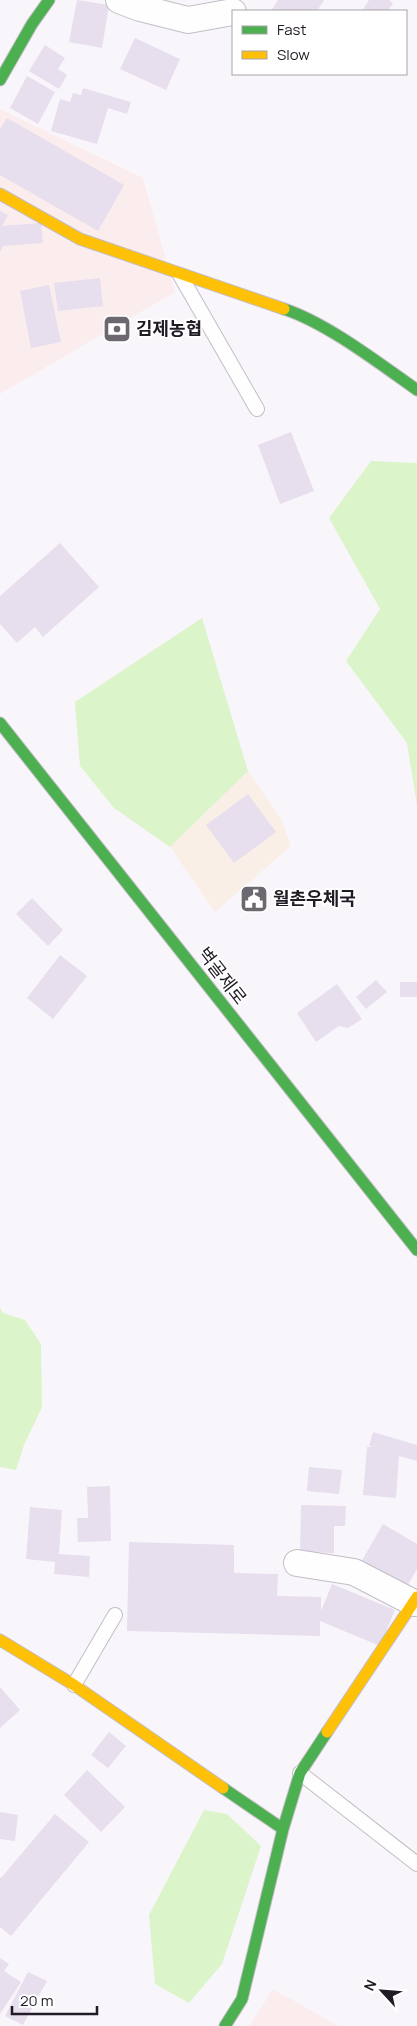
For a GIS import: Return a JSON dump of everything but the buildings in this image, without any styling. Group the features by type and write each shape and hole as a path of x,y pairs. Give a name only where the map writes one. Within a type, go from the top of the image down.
{"street":[{"path":"0,80 32,24 49,0"},
{"path":"119,0 140,8 188,20 232,12"},
{"path":"0,194 80,239 300,314 376,361 417,390"},
{"name":"벽골제로","path":"0,723 417,1250"},
{"path":"225,2026 242,1999 283,1829 300,1773 415,1600 354,1572 297,1563"},
{"path":"0,1640 74,1685 283,1829"}],"lane":[{"path":"178,272 257,409"},
{"path":"74,1685 115,1614"},
{"path":"300,1773 417,1864"}],"shaded area":[{"path":"0,109 143,178 175,292 0,394"},
{"path":"248,771 282,820 291,846 215,912 170,847"},
{"path":"273,1989 339,2026 249,2026"}],"green space":[{"path":"371,461 417,463 417,805 407,743 346,661 380,609 329,518"},
{"path":"202,618 248,771 170,847 114,808 80,766 75,702"},
{"path":"0,1308 3,1313 25,1320 41,1344 42,1407 24,1445 16,1470 0,1467"},
{"path":"204,1810 227,1814 261,1846 222,1964 189,2003 155,1984 149,1915"}],"traffic: fast":[{"path":"0,80 32,24 49,0"},
{"path":"284,309 301,315 335,334 417,390"},
{"path":"0,723 417,1250"},
{"path":"225,2026 242,1999 283,1829 300,1773 327,1732"},
{"path":"223,1788 283,1829"}],"traffic: slow":[{"path":"0,194 80,239 284,309"},
{"path":"327,1732 417,1597"},
{"path":"0,1640 74,1685 223,1788"}],"place":[{"name":"김제농협","path":"117,329"},
{"name":"월촌우체국","path":"254,899"}]}
